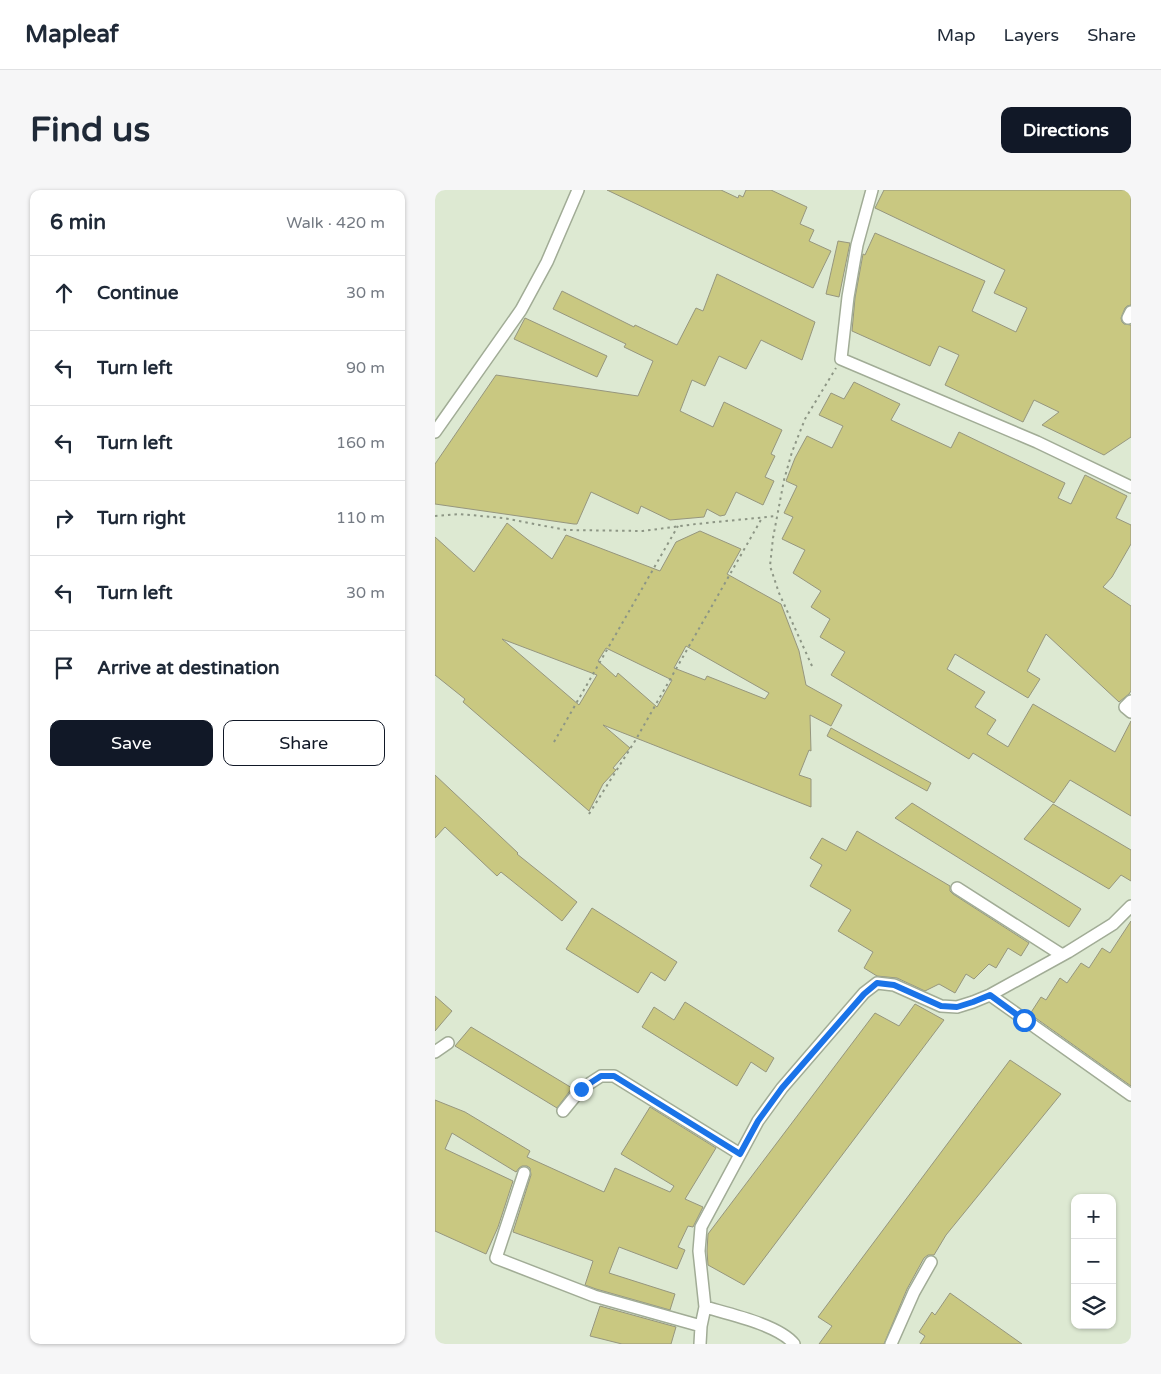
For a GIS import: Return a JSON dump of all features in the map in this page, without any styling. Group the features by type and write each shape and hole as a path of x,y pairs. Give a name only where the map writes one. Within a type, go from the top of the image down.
{"street":[{"path":"435,432 521,310 547,262 578,190"},
{"path":"872,190 857,245 848,297 841,359 1037,442 1131,487"},
{"path":"1131,701 1125,707 1131,712"},
{"path":"957,888 1062,955"},
{"path":"700,1344 705,1307 699,1251 701,1227 758,1121 782,1088 864,994 877,983 894,985 941,1006 957,1007 973,1002 990,995 1062,955 1113,924 1131,906"},
{"path":"990,995 1131,1095"},
{"path":"435,1052 449,1043"},
{"path":"563,1111 581,1089 601,1076 614,1076 740,1154"},
{"path":"524,1173 496,1258 594,1296 701,1326"},
{"path":"891,1344 914,1292 931,1262"},
{"path":"705,1307 769,1327 790,1339 794,1344"}],"path":[{"path":"812,666 779,593 770,566 777,516 786,471 792,452 805,419 841,359"},
{"path":"435,516 459,514 503,518 566,530 643,531 777,516"},
{"path":"589,814 635,741 762,518"},
{"path":"554,742 678,526"}],"building":[{"path":"607,190 721,190 738,198 739,195 743,197 746,190 771,190 807,207 800,224 814,230 809,241 831,251 813,288"},
{"path":"884,190 1131,190 1131,305 1125,308 1121,318 1124,324 1131,325 1131,437 1104,455 1042,425 1059,412 1034,400 1023,422 945,385 959,355 939,346 930,366 852,331 855,298 863,254 865,255 875,233 985,281 972,311 1016,332 1027,308 994,293 1005,270 875,208"},
{"path":"838,241 850,243 839,297 826,294"},
{"path":"717,274 815,322 802,360 761,340 746,369 719,356 705,386 692,380 680,411 713,427 724,402 782,430 771,454 775,456 765,477 774,481 763,505 736,492 725,515 720,516 707,509 704,517 670,520 641,506 638,514 591,492 577,524 574,524 435,504 435,464 496,375 638,396 653,361 624,347 626,344 553,309 562,291 634,327 635,325 677,345 696,308 703,311"},
{"path":"525,318 607,356 597,377 514,339"},
{"path":"854,382 900,404 891,420 951,448 959,432 1065,483 1058,498 1071,504 1085,475 1127,496 1116,518 1131,525 1131,544 1112,577 1103,587 1131,606 1131,691 1129,694 1119,702 1046,634 1027,671 1040,679 1028,698 955,654 947,669 985,692 975,707 996,720 987,734 1008,747 1033,704 1115,752 1131,721 1131,816 1070,780 1054,803 973,753 969,759 831,675 845,652 820,637 830,619 811,607 821,591 793,573 805,550 782,539 793,517 784,513 797,486 786,481 795,458 807,436 832,448 843,426 819,415 831,393 844,399"},
{"path":"507,523 552,559 566,535 660,571 676,542 700,531 741,549 727,574 781,604 799,651 806,685 842,705 831,726 810,715 811,751 809,750 799,775 811,779 811,807 603,725 630,748 613,768 616,770 603,784 589,811 463,702 465,699 435,675 435,537 474,572","holes":["502,639 597,675 579,705","686,646 769,693 765,699 707,676 705,680 674,668","606,648 672,680 657,707 618,673 616,677 598,661"]},
{"path":"831,728 931,783 927,791 827,736"},
{"path":"435,775 517,854 577,902 562,921 501,872 497,876 445,827 435,838"},
{"path":"912,803 1081,909 1069,927 895,818"},
{"path":"1053,804 1131,850 1131,881 1121,875 1109,889 1024,839"},
{"path":"857,831 950,886 950,891 953,894 1029,943 1021,956 1008,948 996,968 989,964 974,979 966,974 955,993 939,984 925,991 897,978 877,976 864,968 873,952 838,931 851,910 810,886 822,865 810,858 822,838 846,851"},
{"path":"592,908 677,962 665,981 651,972 638,993 566,949"},
{"path":"1131,921 1131,1086 1030,1014 1041,997 1046,1000 1060,978 1067,983 1081,963 1089,968 1102,948 1110,953"},
{"path":"435,996 452,1011 435,1031"},
{"path":"685,1002 774,1058 766,1072 751,1062 737,1086 642,1027 654,1007 674,1020"},
{"path":"915,1004 944,1020 744,1285 708,1265 708,1234 875,1013 899,1026"},
{"path":"471,1027 572,1088 557,1108 455,1046"},
{"path":"1010,1060 1061,1094 946,1235 934,1255 928,1255 924,1258 907,1289 884,1344 819,1344 832,1326 818,1317"},
{"path":"435,1100 465,1112 530,1151 527,1157 604,1192 615,1168 670,1192 674,1186 621,1154 650,1107 716,1148 685,1199 703,1207 693,1227 688,1226 678,1247 685,1250 677,1269 619,1247 609,1273 675,1294 670,1310 585,1285 593,1261 513,1232 531,1175 530,1168 522,1166 516,1172 452,1133 445,1149 513,1181 498,1227 486,1254 435,1231"},
{"path":"950,1293 1022,1344 920,1344 925,1336 919,1332 932,1312 935,1315"},
{"path":"600,1306 676,1327 671,1344 622,1344 590,1336"}],"route":[{"path":"581,1089 601,1076 614,1076 740,1154 758,1121 782,1088 864,994 877,983 894,985 941,1006 957,1007 990,995 1024,1020"}]}
